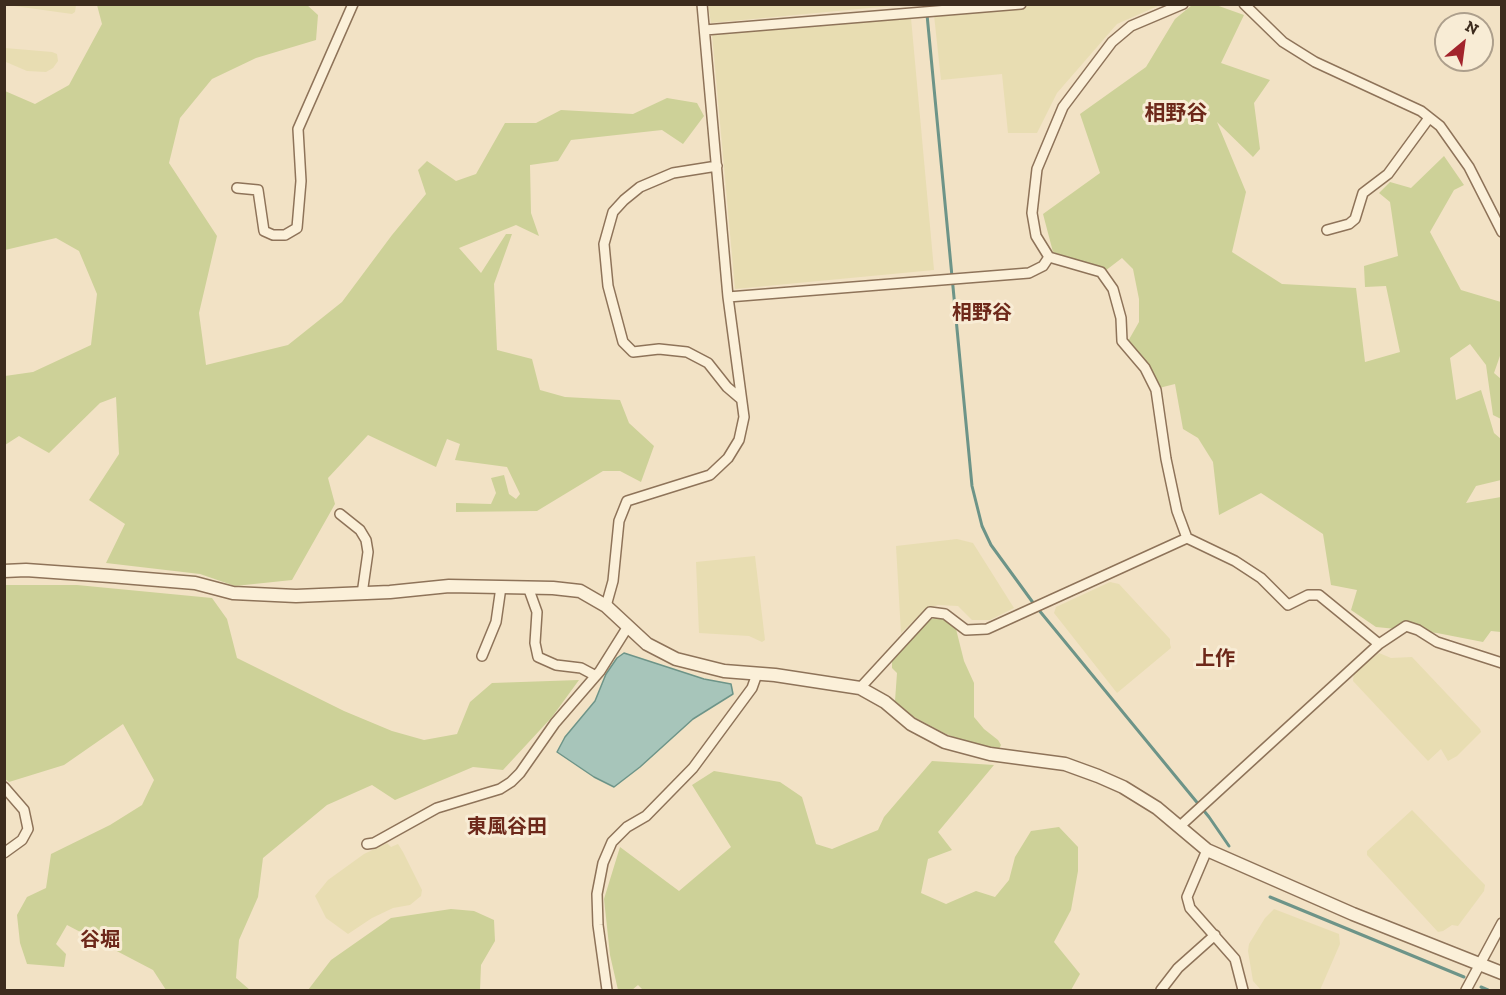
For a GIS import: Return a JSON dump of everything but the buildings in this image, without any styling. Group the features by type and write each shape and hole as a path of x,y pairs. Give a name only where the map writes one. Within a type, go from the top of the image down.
{"street":[{"path":"237,188 258,190 264,231 273,235 285,235 297,228 301,181 298,129 353,4"},
{"path":"606,606 614,581 619,521 627,501 710,475 729,458 739,440 744,417 728,297 702,4"},
{"path":"705,30 1021,4"},
{"path":"1183,4 1131,26 1112,42 1063,107 1037,169 1032,213 1036,236 1049,257 1101,272 1113,289 1121,318 1122,341 1145,368 1156,390 1166,459 1177,511 1187,538 1234,561 1261,578 1288,605 1308,595 1319,595 1379,644"},
{"path":"1244,4 1283,42 1316,62 1401,102 1440,126 1470,167 1502,232"},
{"path":"1327,230 1349,224 1355,219 1363,193 1388,174 1429,118"},
{"path":"717,166 672,173 640,187 613,212 604,244 608,286 623,342 633,352 659,349 687,352 708,363 727,387 741,399"},
{"path":"728,297 1029,273 1043,266 1049,257"},
{"path":"340,514 360,530 366,540 368,552 362,594"},
{"path":"860,688 930,612 945,614 966,630 987,629 1047,604 1187,538"},
{"path":"4,571 27,570 195,583 232,593 296,596 362,594 449,586 528,587 580,591 606,606 627,628 647,644 676,659 724,672 786,676 860,688 885,702 911,724 945,742 990,754 1065,764 1124,787 1157,808 1207,850 1353,914 1502,973"},
{"path":"482,656 496,622 501,587"},
{"path":"528,587 537,612 535,643 538,657 556,665 581,668 596,676"},
{"path":"1179,827 1379,644 1406,626 1418,630 1437,642 1502,663"},
{"path":"367,844 374,843 437,808 500,789 511,782 555,723 596,676 627,628"},
{"path":"608,990 598,925 597,894 603,863 612,842 627,827 646,816 693,768 752,688 757,675"},
{"path":"4,787 24,810 28,829 22,840 4,853"},
{"path":"1207,850 1187,897 1190,908 1235,959 1243,990"},
{"path":"1466,990 1502,923"},
{"path":"1161,990 1179,968 1215,935"}],"shaded area":[{"path":"708,4 911,4 711,23 708,5"},
{"path":"1038,4 1160,5 1117,24 1057,93 1037,133 1008,133 1002,74 941,80 934,15"},
{"path":"7,5 76,5 75,12 72,14"},
{"path":"911,18 934,270 735,289 712,34"},
{"path":"5,48 52,52 57,54 58,61 46,72 27,71 6,62"},
{"path":"957,539 973,543 1014,608 990,620 972,620 958,606 938,605 926,609 901,633 896,546"},
{"path":"755,556 765,640 762,642 749,636 699,633 696,562"},
{"path":"1110,582 1119,584 1170,639 1171,648 1117,693 1054,613 1056,607"},
{"path":"1379,653 1391,658 1412,657 1480,729 1481,732 1457,756 1448,761 1441,749 1428,761 1353,681 1354,672"},
{"path":"1412,810 1485,885 1484,891 1458,926 1452,925 1443,931 1438,932 1367,855 1367,851"},
{"path":"387,843 391,847 398,844 422,890 421,896 410,905 393,908 372,918 348,934 326,918 315,896 328,880 364,854"},
{"path":"1274,909 1339,934 1340,944 1320,990 1261,990 1253,981 1249,944 1265,918"}],"green space":[{"path":"306,4 318,15 316,40 256,58 212,79 180,118 169,163 217,236 199,313 206,365 288,345 342,302 426,194 418,170 427,161 456,181 476,174 505,123 536,123 561,110 633,114 667,98 697,103 704,116 683,144 662,130 571,140 558,161 530,165 531,213 539,236 516,225 459,248 481,273 506,234 512,234 494,284 497,350 532,359 540,390 565,397 620,400 629,423 654,446 641,482 620,471 603,471 537,511 456,512 456,503 491,504 496,493 491,478 504,475 509,494 516,499 520,494 507,467 455,460 460,444 447,439 436,467 368,435 328,478 335,504 292,580 235,586 200,574 106,563 125,524 89,500 119,454 116,397 100,403 49,453 19,436 5,445 5,376 33,372 91,345 97,294 79,251 56,238 5,250 5,91 35,104 69,85 102,24 97,5"},
{"path":"1192,5 1216,5 1244,15 1221,63 1270,80 1254,103 1260,149 1253,157 1217,122 1246,192 1232,252 1282,284 1356,288 1365,362 1400,352 1386,286 1365,287 1364,266 1398,256 1390,202 1379,193 1390,182 1411,188 1444,156 1464,185 1454,190 1430,232 1461,290 1501,302 1501,353 1494,373 1501,379 1501,419 1493,415 1486,365 1470,344 1450,358 1456,400 1481,390 1494,433 1501,439 1501,480 1476,486 1466,503 1501,497 1501,632 1491,631 1483,642 1437,633 1376,627 1351,610 1357,590 1331,585 1323,534 1261,493 1219,515 1213,462 1198,438 1183,429 1175,384 1159,388 1127,343 1139,322 1139,299 1133,269 1122,258 1105,271 1053,252 1043,214 1100,173 1080,114 1146,67 1175,19"},
{"path":"4,585 77,585 212,598 227,619 237,658 344,711 392,731 424,740 457,734 470,702 492,683 579,680 552,717 503,770 473,767 395,800 372,785 327,805 263,858 258,897 239,940 236,978 250,990 166,990 153,970 67,925 56,944 66,954 64,967 27,964 20,943 17,915 27,897 46,888 51,854 110,825 142,805 154,780 123,724 64,765 9,782 5,779"},
{"path":"941,617 955,625 964,661 974,683 974,717 998,740 1001,745 999,749 982,749 944,733 912,716 895,701 897,673 892,668 892,656 930,619"},
{"path":"932,761 994,765 938,832 952,850 928,859 921,893 946,904 976,891 995,897 1009,880 1015,857 1031,831 1059,827 1078,847 1078,871 1071,910 1054,942 1080,974 1071,990 643,990 638,985 632,990 618,990 610,955 604,899 620,847 679,891 731,847 692,785 714,771 780,782 802,797 816,844 832,849 878,830 884,817"},
{"path":"451,909 474,911 494,920 495,941 481,965 480,990 308,990 331,960 391,918"}],"water":[{"path":"624,653 704,679 731,684 733,694 693,719 640,767 614,787 594,777 557,752 565,737 595,701 606,674 617,658"}],"waterway":[{"path":"926,4 972,486 982,526 991,545 1034,604"},
{"path":"1038,609 1209,817 1229,846"},
{"path":"1270,897 1464,977"},
{"path":"1481,987 1488,990"}],"district":[{"name":"相野谷","path":"1176,114"},
{"name":"相野谷","path":"982,313"},
{"name":"上作","path":"1215,659"},
{"name":"東風谷田","path":"507,827"},
{"name":"谷堀","path":"100,940"}]}
